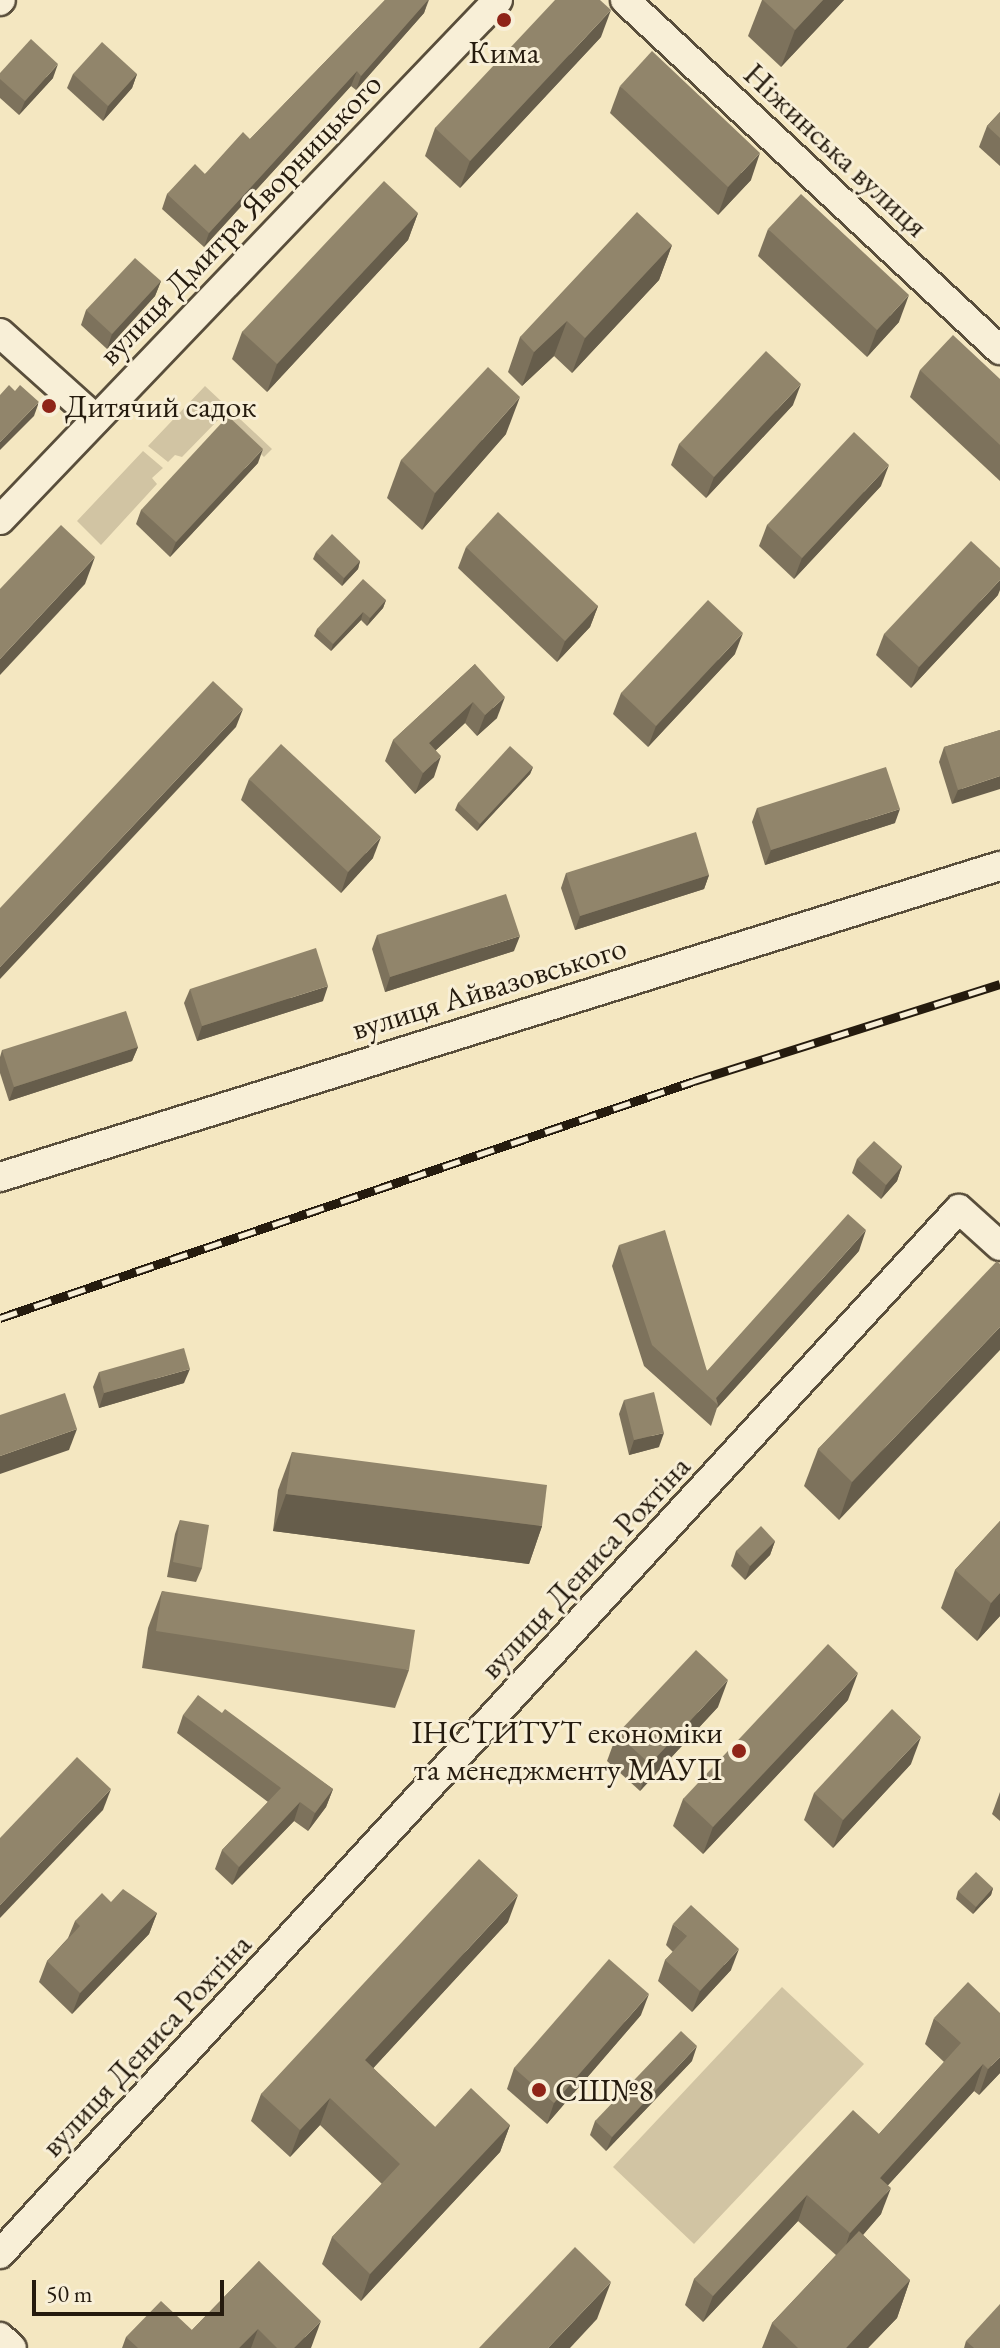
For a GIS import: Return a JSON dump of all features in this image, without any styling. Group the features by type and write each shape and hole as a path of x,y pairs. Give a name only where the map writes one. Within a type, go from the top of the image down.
{"street":[{"name":"вулиця Дмитра Яворницького","path":"0,520 498,0"},
{"name":"Ніжинська вулиця","path":"625,0 1000,350"},
{"path":"0,333 96,419"},
{"name":"вулиця Айвазовського","path":"0,1177 1000,866"},
{"name":"вулиця Дениса Рохтіна","path":"0,2254 959,1209 1000,1246"},
{"path":"0,2337 12,2348"}],"shaded area":[{"path":"205,386 272,449 264,457 221,417 182,457 175,455 168,462 148,446"},
{"path":"143,451 163,468 152,478 157,484 101,545 77,521"},
{"path":"782,1987 864,2064 694,2244 613,2167"}],"building":[{"path":"385,0 428,0 361,76 357,71 209,233 167,194 195,164 205,174 243,132 250,139"},
{"path":"555,0 600,0 611,10 470,161 435,128"},
{"path":"763,0 823,0 795,30"},
{"path":"31,39 58,64 25,101 0,79 0,73"},
{"path":"102,42 137,74 108,106 73,74"},
{"path":"652,51 760,153 728,187 620,86"},
{"path":"1000,112 1000,138 987,126"},
{"path":"384,181 418,213 277,364 242,332"},
{"path":"801,194 909,295 877,330 768,229"},
{"path":"637,212 672,245 585,338 567,321 534,352 520,337"},
{"path":"135,258 161,281 112,334 86,310"},
{"path":"953,335 1000,379 1000,445 920,370"},
{"path":"766,351 801,384 714,477 679,444"},
{"path":"488,367 520,397 435,493 401,460"},
{"path":"9,385 15,391 20,385 39,402 0,442 0,395"},
{"path":"228,416 263,449 176,542 141,510"},
{"path":"854,432 889,465 802,558 767,525"},
{"path":"498,512 598,606 565,641 466,547"},
{"path":"61,525 95,557 0,659 0,589"},
{"path":"332,534 360,561 344,578 316,552"},
{"path":"971,541 1000,568 1000,580 919,667 884,634"},
{"path":"363,579 386,600 370,618 363,612 333,644 317,629"},
{"path":"708,600 743,633 656,726 621,693"},
{"path":"475,664 505,697 485,715 473,702 429,743 441,756 423,773 393,740"},
{"path":"213,681 243,709 0,967 0,908"},
{"path":"1000,730 1000,776 958,790 944,747"},
{"path":"281,744 381,837 348,872 249,779"},
{"path":"510,746 533,767 480,824 458,803"},
{"path":"886,767 900,809 771,850 757,808"},
{"path":"696,832 709,875 580,916 566,873"},
{"path":"506,894 520,936 390,977 377,935"},
{"path":"316,948 328,986 202,1026 190,989"},
{"path":"126,1011 138,1047 14,1087 2,1050"},
{"path":"874,1141 902,1166 886,1185 857,1159"},
{"path":"848,1214 866,1230 716,1398 718,1405 652,1345 619,1245 665,1230 707,1371"},
{"path":"997,1261 1000,1264 1000,1327 852,1482 818,1449"},
{"path":"184,1348 190,1369 104,1393 99,1372"},
{"path":"654,1392 664,1433 634,1440 624,1400"},
{"path":"65,1393 77,1429 0,1456 0,1415"},
{"path":"292,1452 547,1485 542,1526 286,1494"},
{"path":"180,1520 209,1525 202,1568 173,1562"},
{"path":"1000,1521 1000,1593 991,1603 955,1570"},
{"path":"761,1526 775,1541 750,1566 736,1551"},
{"path":"162,1591 415,1630 409,1670 156,1631"},
{"path":"828,1644 858,1673 713,1827 683,1799"},
{"path":"696,1650 728,1680 650,1764 617,1734"},
{"path":"198,1695 222,1713 225,1709 333,1789 315,1813 300,1802 239,1867 222,1850 281,1788 183,1715"},
{"path":"892,1709 921,1737 843,1820 814,1793"},
{"path":"77,1757 111,1789 0,1905 0,1838"},
{"path":"479,1859 518,1895 365,2060 435,2127 471,2088 510,2125 370,2274 332,2237 400,2164 330,2098 300,2130 261,2094"},
{"path":"976,1872 993,1888 976,1907 958,1891"},
{"path":"123,1889 157,1913 80,1993 47,1961 80,1926 75,1921 102,1893 111,1902"},
{"path":"691,1905 739,1949 700,1991 665,1960 687,1936 673,1924"},
{"path":"609,1959 649,1994 554,2103 514,2068"},
{"path":"968,1982 1000,2013 1000,2057 988,2069 983,2064 880,2178 891,2188 850,2233 807,2195 713,2296 694,2279 853,2110 879,2134 961,2043 934,2018"},
{"path":"681,2031 697,2046 612,2137 595,2121"},
{"path":"859,2231 910,2280 846,2348 798,2348 772,2323"},
{"path":"575,2247 611,2282 548,2348 479,2348"},
{"path":"259,2261 321,2321 294,2348 277,2348 258,2329 239,2348 138,2348 126,2337 161,2301 192,2330"},
{"path":"1000,2304 1000,2348 974,2348 966,2341"}],"railway":[{"path":"0,1318 694,1081 1000,984"}],"place":[{"name":"Кима","path":"504,20"},
{"name":"Дитячий садок","path":"49,406"},
{"name":"ІНСТИТУТ економіки та менеджменту МАУП","path":"739,1751"},
{"name":"СШ№8","path":"539,2090"}]}
